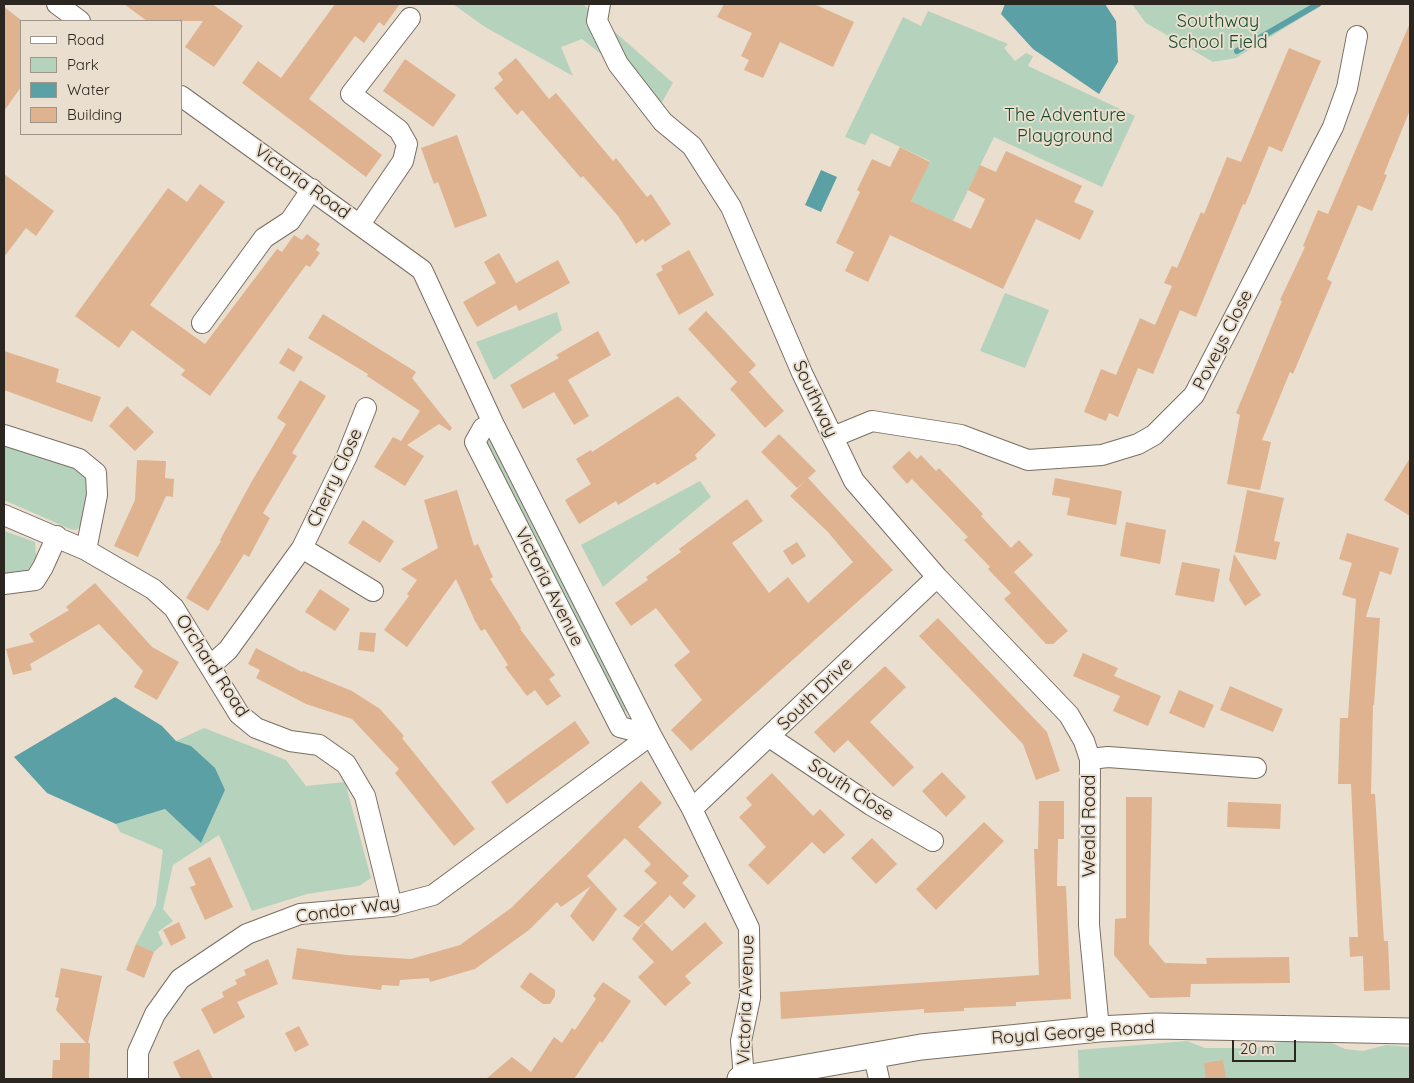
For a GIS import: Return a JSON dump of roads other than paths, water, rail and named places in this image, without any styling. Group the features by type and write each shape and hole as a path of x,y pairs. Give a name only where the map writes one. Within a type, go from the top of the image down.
{"street":[{"path":"57,4 79,20"},
{"name":"Southway","path":"600,4 597,21 618,64 663,122 692,146 731,207 802,373 854,481 937,577 1069,715 1084,741 1090,759"},
{"path":"360,224 403,161 407,144 399,130 351,94 410,18"},
{"name":"Poveys Close","path":"833,437 872,421 961,436 1028,460 1102,455 1138,444 1154,436 1194,395 1333,127 1347,88 1357,36"},
{"name":"Victoria Road","path":"182,97 422,270"},
{"path":"202,323 264,238 290,221 312,189"},
{"name":"Victoria Avenue","path":"422,270 493,423 651,735 692,809 749,928 750,998 741,1041 742,1079"},
{"name":"Cherry Close","path":"210,666 228,650 302,548 347,456 366,408"},
{"path":"4,435 79,459 96,473 97,494 86,550"},
{"name":"Orchard Road","path":"4,515 86,550 154,589 174,608 239,714 256,728 290,741 319,745 346,764 365,796 392,906"},
{"path":"4,584 35,580 44,567 57,536"},
{"name":"Cherry Close","path":"302,548 373,590"},
{"name":"South Drive","path":"692,809 937,577"},
{"name":"Condor Way","path":"138,1079 138,1052 155,1014 180,979 247,934 300,914 392,906 433,895 651,735"},
{"name":"South Close","path":"771,735 777,742 871,805 933,841"},
{"name":"Weald Road","path":"1099,1029 1089,924 1090,759 1108,757 1256,768"},
{"name":"Royal George Road","path":"742,1079 876,1068 956,1043 1099,1029 1156,1026 1410,1031"}],"water":[{"path":"1005,4 1105,4 1116,21 1118,62 1099,94 1033,49 1001,14"},
{"path":"821,170 837,177 821,212 805,205"},
{"path":"115,697 162,726 176,741 191,746 215,768 225,790 201,843 165,809 116,824 47,793 14,757"}],"waterway":[{"path":"1237,51 1318,4"}],"park label":[{"name":"Southway School Field","path":"1218,32"},
{"name":"The Adventure Playground","path":"1065,126"}]}
